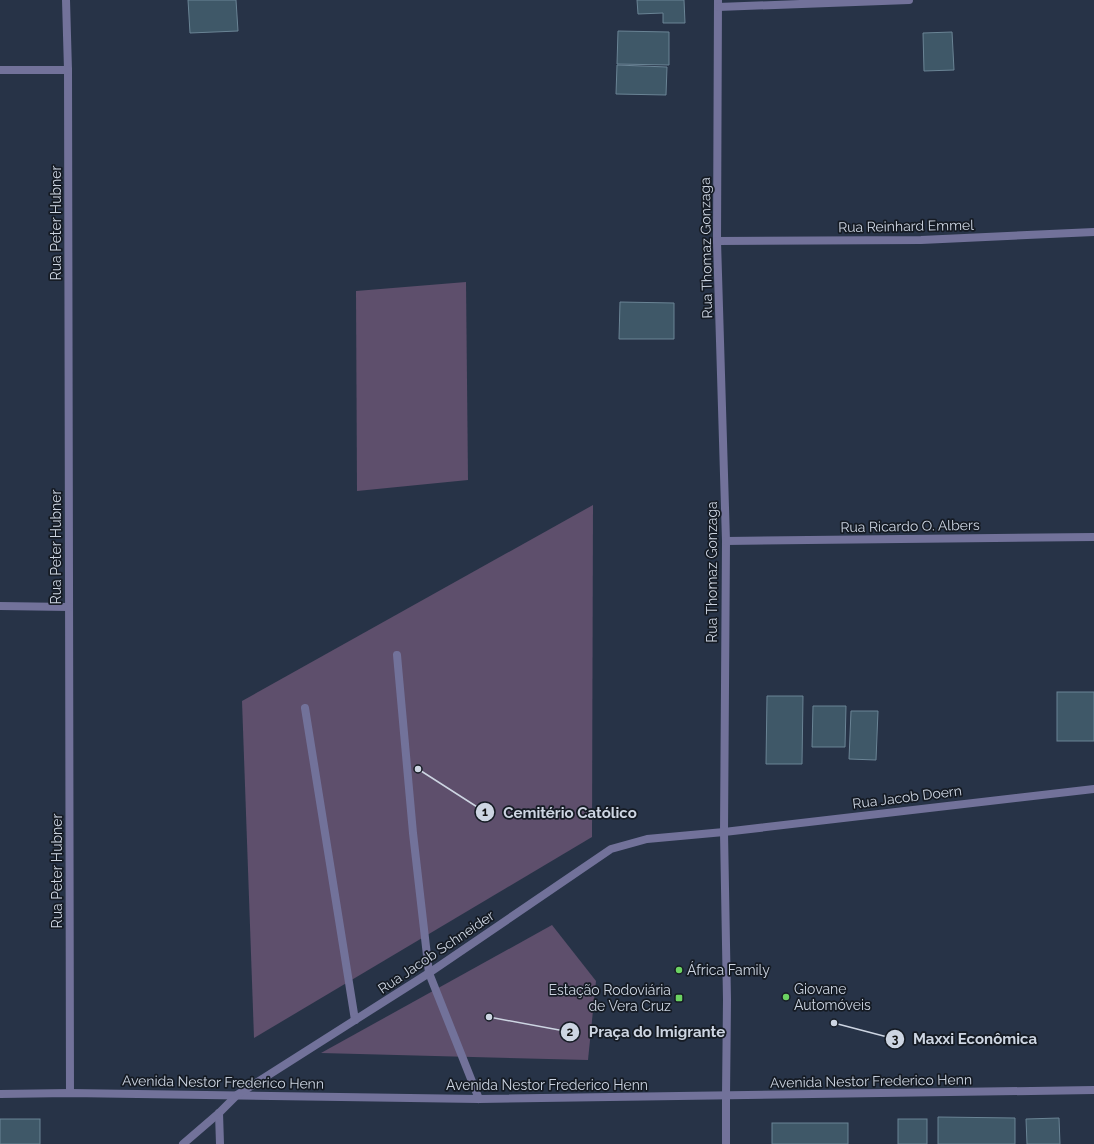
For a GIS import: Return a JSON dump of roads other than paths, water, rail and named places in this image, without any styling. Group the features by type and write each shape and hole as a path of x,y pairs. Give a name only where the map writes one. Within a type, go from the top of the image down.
{"street":[{"name":"Rua Peter Hubner","path":"66,0 68,70 70,1093"},
{"path":"718,4 909,0"},
{"name":"Rua Thomaz Gonzaga","path":"718,4 718,241 726,541 724,832 728,1000 726,1144"},
{"path":"0,70 68,70"},
{"name":"Rua Reinhard Emmel","path":"718,241 921,240 1094,232"},
{"name":"Rua Ricardo O. Albers","path":"726,541 1094,537"},
{"path":"0,606 69,608"},
{"path":"397,656 413,833 429,973 479,1099"},
{"path":"305,708 355,1020"},
{"name":"Rua Jacob Doern","path":"724,832 1094,789"},
{"name":"Rua Jacob Schneider","path":"183,1144 219,1114 237,1095 429,973 611,849 647,839 724,832"},
{"name":"Avenida Nestor Frederico Henn","path":"0,1094 70,1093 479,1099 1094,1090"},
{"path":"219,1114 220,1144"}],"place":[{"name":"Cemitério Católico","path":"418,769"},
{"name":"África Family","path":"679,970"},
{"name":"Giovane Automóveis","path":"786,997"},
{"name":"Estação Rodoviária de Vera Cruz","path":"679,998"},
{"name":"Praça do Imigrante","path":"489,1017"},
{"name":"Maxxi Econômica","path":"834,1023"}]}
